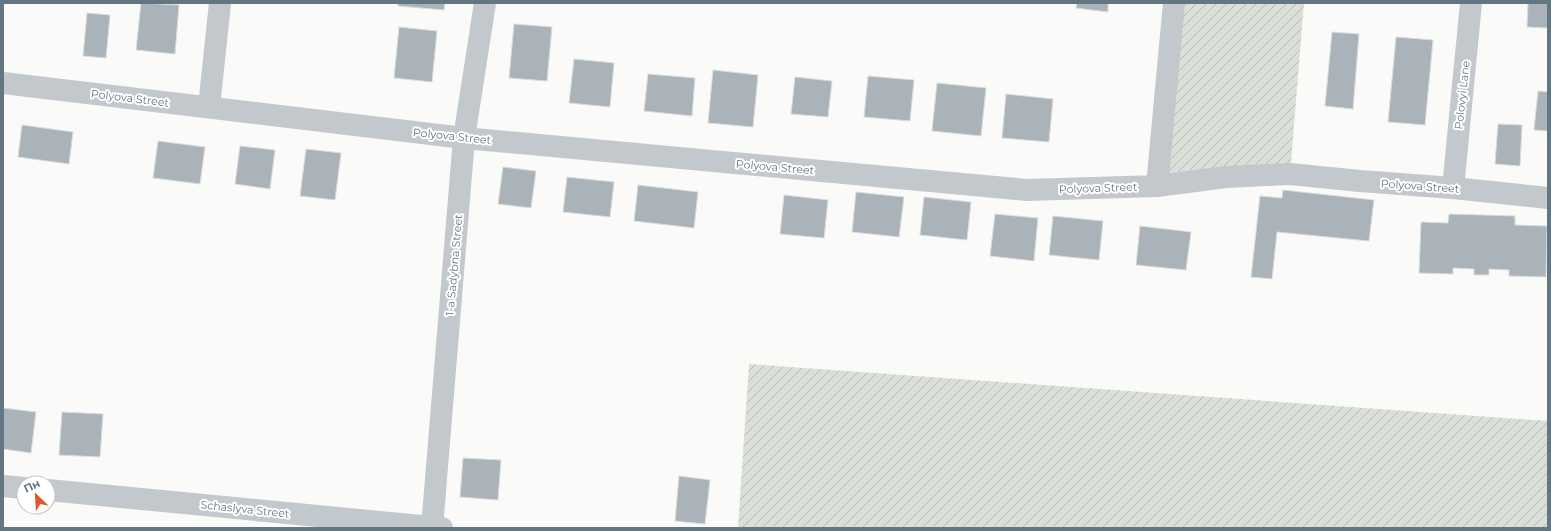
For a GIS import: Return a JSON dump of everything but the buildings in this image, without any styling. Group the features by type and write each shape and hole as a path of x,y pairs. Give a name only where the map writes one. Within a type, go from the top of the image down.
{"street":[{"path":"209,107 220,3"},
{"name":"1-a Sadybna Street","path":"436,528 464,138 485,3"},
{"path":"1157,186 1174,3"},
{"name":"Polovyi Lane","path":"1453,188 1471,3"},
{"name":"Polyova Street","path":"3,83 464,138 1027,190 1157,186 1226,177 1290,174 1548,198"},
{"path":"3,486 16,487"},
{"name":"Schaslyva Street","path":"56,491 436,528"}],"shaded area":[{"path":"1174,3 1304,3 1290,174 1157,186"},
{"path":"749,364 1548,421 1548,528 738,528"}]}
